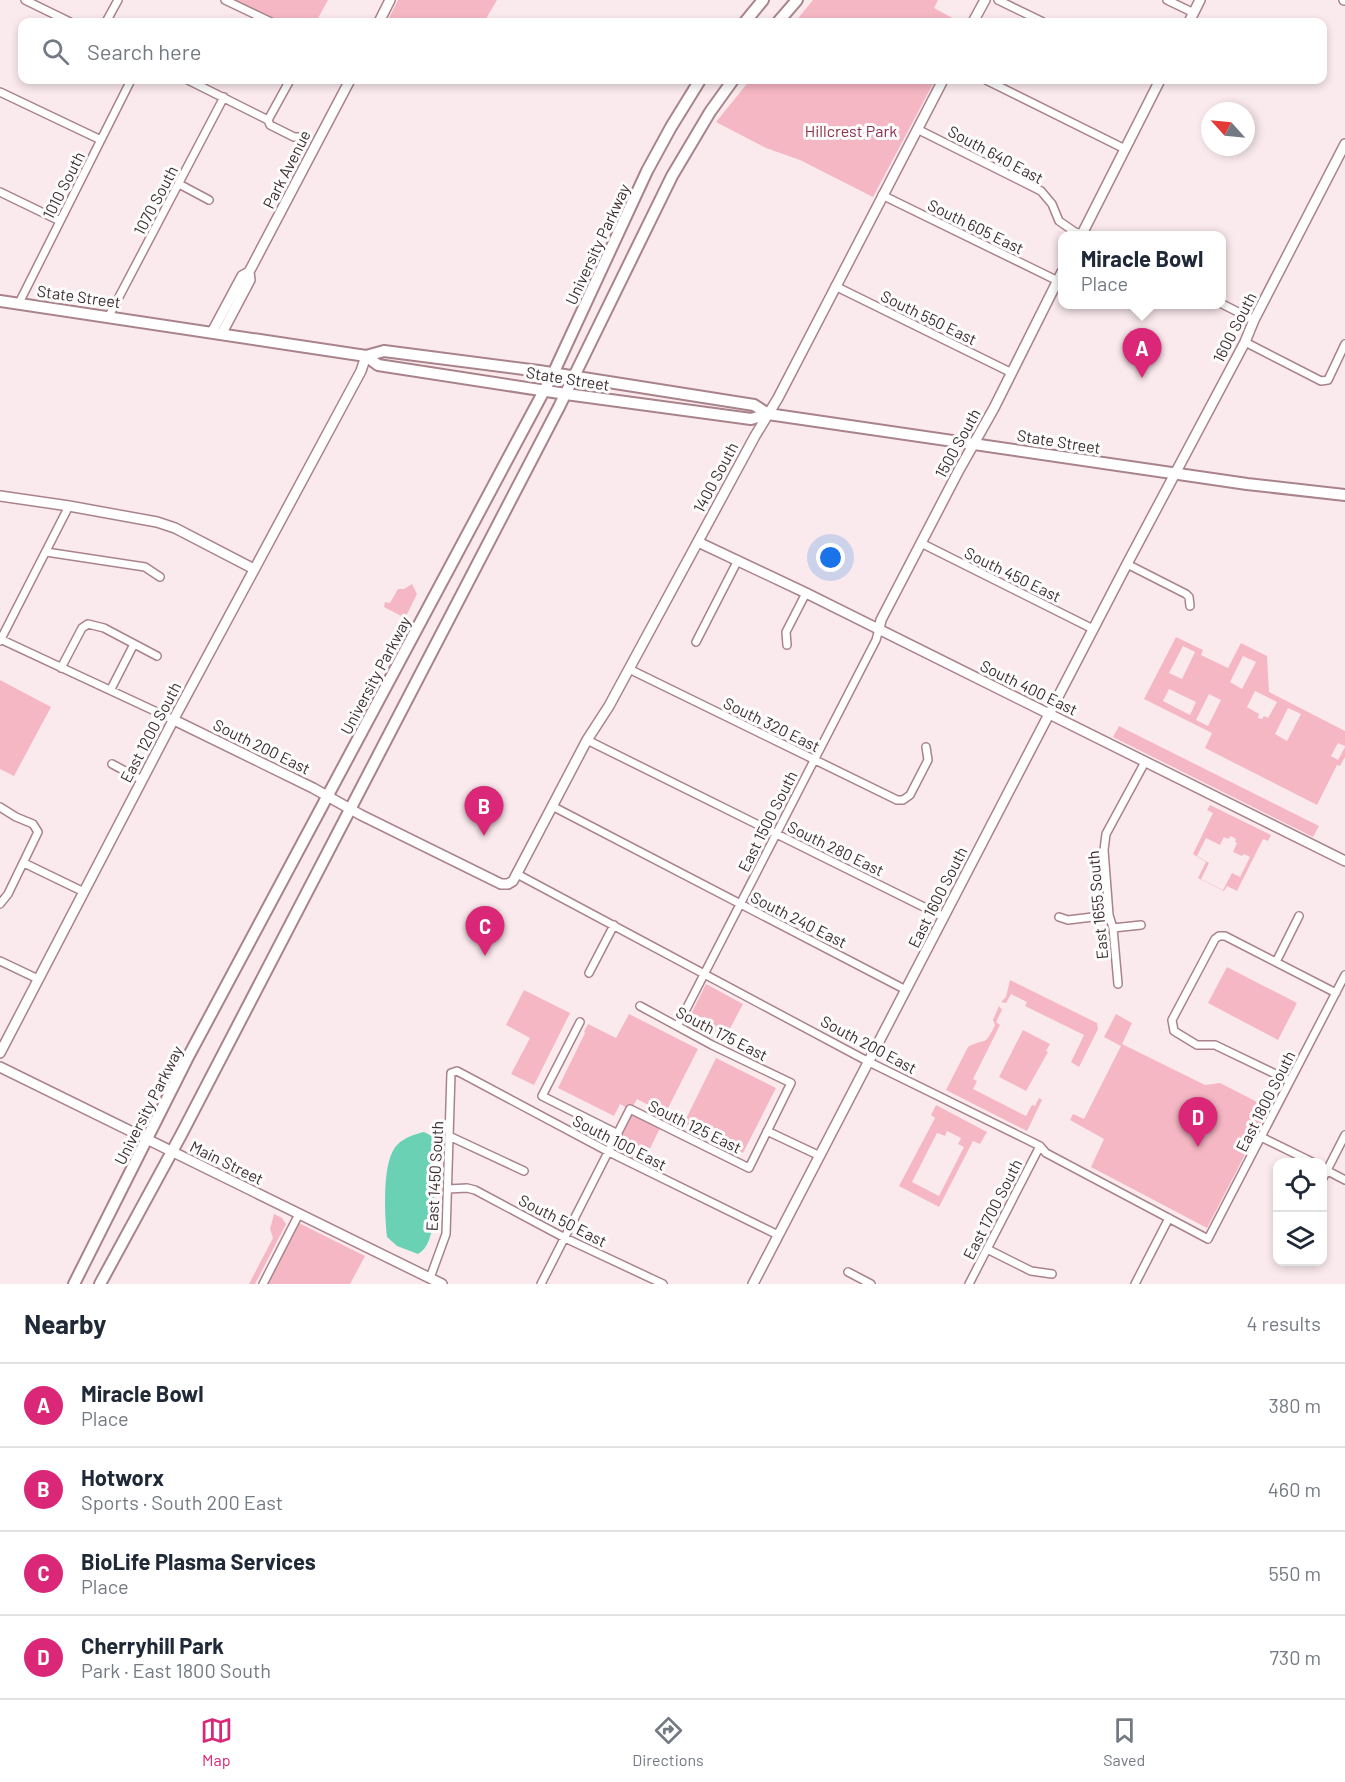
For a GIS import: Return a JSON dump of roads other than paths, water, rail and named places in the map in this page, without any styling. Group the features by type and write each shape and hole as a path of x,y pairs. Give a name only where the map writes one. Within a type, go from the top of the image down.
{"main road":[{"path":"748,18 763,0"},
{"path":"781,18 796,0"},
{"name":"University Parkway","path":"74,1284 187,1059 553,374 647,171 698,84"},
{"path":"100,1284 566,394 672,176 710,112 730,84"},
{"name":"State Street","path":"0,301 366,356 384,351 574,377 754,405 768,414 1304,492 1345,495"},
{"name":"State Street","path":"366,356 378,364 566,394 751,419 768,414"}],"street":[{"path":"25,0 62,18"},
{"path":"108,18 118,0"},
{"path":"225,0 263,18"},
{"path":"381,18 390,0"},
{"path":"975,18 985,0"},
{"path":"998,0 1035,18"},
{"path":"1167,0 1194,13"},
{"path":"1191,18 1200,0"},
{"name":"1010 South","path":"19,303 129,84"},
{"path":"196,84 268,120 270,125 294,137 303,137"},
{"path":"268,120 288,84"},
{"name":"Park Avenue","path":"217,333 242,276 249,272 348,84"},
{"name":"1400 South","path":"508,884 517,874 587,740 609,706 768,414 941,84"},
{"path":"994,84 1125,149"},
{"path":"1085,231 1157,84"},
{"path":"0,92 101,140"},
{"name":"1070 South","path":"110,316 224,97"},
{"name":"South 640 East","path":"917,129 1041,191 1052,204 1059,221 1074,231"},
{"name":"1600 South","path":"1148,524 1245,342 1254,320 1345,145"},
{"path":"179,184 209,200"},
{"path":"0,192 60,221"},
{"name":"South 605 East","path":"882,195 1058,275"},
{"name":"1500 South","path":"879,629 881,620 1012,373 1058,280"},
{"name":"South 550 East","path":"835,286 1012,373"},
{"path":"1226,306 1254,320"},
{"path":"1245,342 1322,381 1328,380 1345,344"},
{"name":"East 1200 South","path":"0,1053 142,780 361,371 366,356"},
{"path":"0,496 141,518 175,528 254,569"},
{"path":"0,640 69,506"},
{"name":"East 1600 South","path":"753,1284 1148,524"},
{"name":"South 400 East","path":"698,542 806,592 1345,861"},
{"name":"South 450 East","path":"921,543 1093,629"},
{"path":"46,552 145,567 160,577"},
{"path":"696,642 738,560"},
{"path":"1127,564 1186,594 1189,597 1190,606"},
{"path":"787,645 786,632 806,592"},
{"path":"61,668 81,628 88,624 98,626 157,656"},
{"name":"East 1500 South","path":"678,1025 876,640 879,629"},
{"name":"South 200 East","path":"0,640 111,689 501,884 508,884"},
{"path":"111,689 134,644"},
{"name":"South 320 East","path":"629,669 897,800 903,800 910,795 928,760 926,747"},
{"name":"South 280 East","path":"587,740 944,917"},
{"name":"East 1655 South","path":"1118,984 1113,928 1109,915 1104,850 1106,834 1146,762"},
{"path":"112,764 142,780"},
{"name":"South 240 East","path":"552,806 906,990"},
{"path":"0,807 33,824 38,829 8,894 0,904"},
{"path":"24,862 84,892"},
{"name":"South 200 East","path":"517,874 869,1062 1040,1146 1046,1153 1208,1239"},
{"path":"1059,917 1068,920 1109,915"},
{"path":"1276,962 1299,916"},
{"path":"589,974 614,925"},
{"path":"1113,928 1141,925"},
{"path":"1290,1081 1215,1045 1197,1045 1176,1032 1172,1027 1172,1020 1215,939 1219,936 1225,936 1336,993"},
{"path":"0,961 38,979"},
{"name":"East 1800 South","path":"1208,1239 1345,975"},
{"name":"South 175 East","path":"640,1006 712,1045 791,1083 767,1131"},
{"path":"541,1284 618,1134 542,1096 580,1022"},
{"name":"Main Street","path":"0,1067 442,1284"},
{"name":"South 100 East","path":"451,1073 457,1071 482,1083 609,1152 778,1235"},
{"name":"East 1450 South","path":"430,1278 446,1234 451,1073"},
{"name":"South 125 East","path":"618,1134 630,1109 749,1168 767,1131"},
{"path":"767,1131 820,1156"},
{"path":"1327,1166 1345,1135"},
{"path":"449,1136 524,1171"},
{"path":"1261,1137 1303,1158"},
{"name":"East 1700 South","path":"969,1284 1040,1146"},
{"path":"1327,1170 1345,1180"},
{"name":"South 50 East","path":"448,1189 475,1190 565,1238 663,1284"},
{"path":"262,1284 298,1214"},
{"path":"1135,1284 1169,1218"},
{"path":"987,1249 1031,1271 1052,1274"},
{"path":"848,1272 871,1284"}],"place":[{"name":"Miracle Bowl","path":"1142,378"},
{"name":"Hotworx","path":"484,836"},
{"name":"BioLife Plasma Services","path":"485,956"},
{"name":"Cherryhill Park","path":"1198,1147"}],"park label":[{"name":"Hillcrest Park","path":"851,130"}]}
